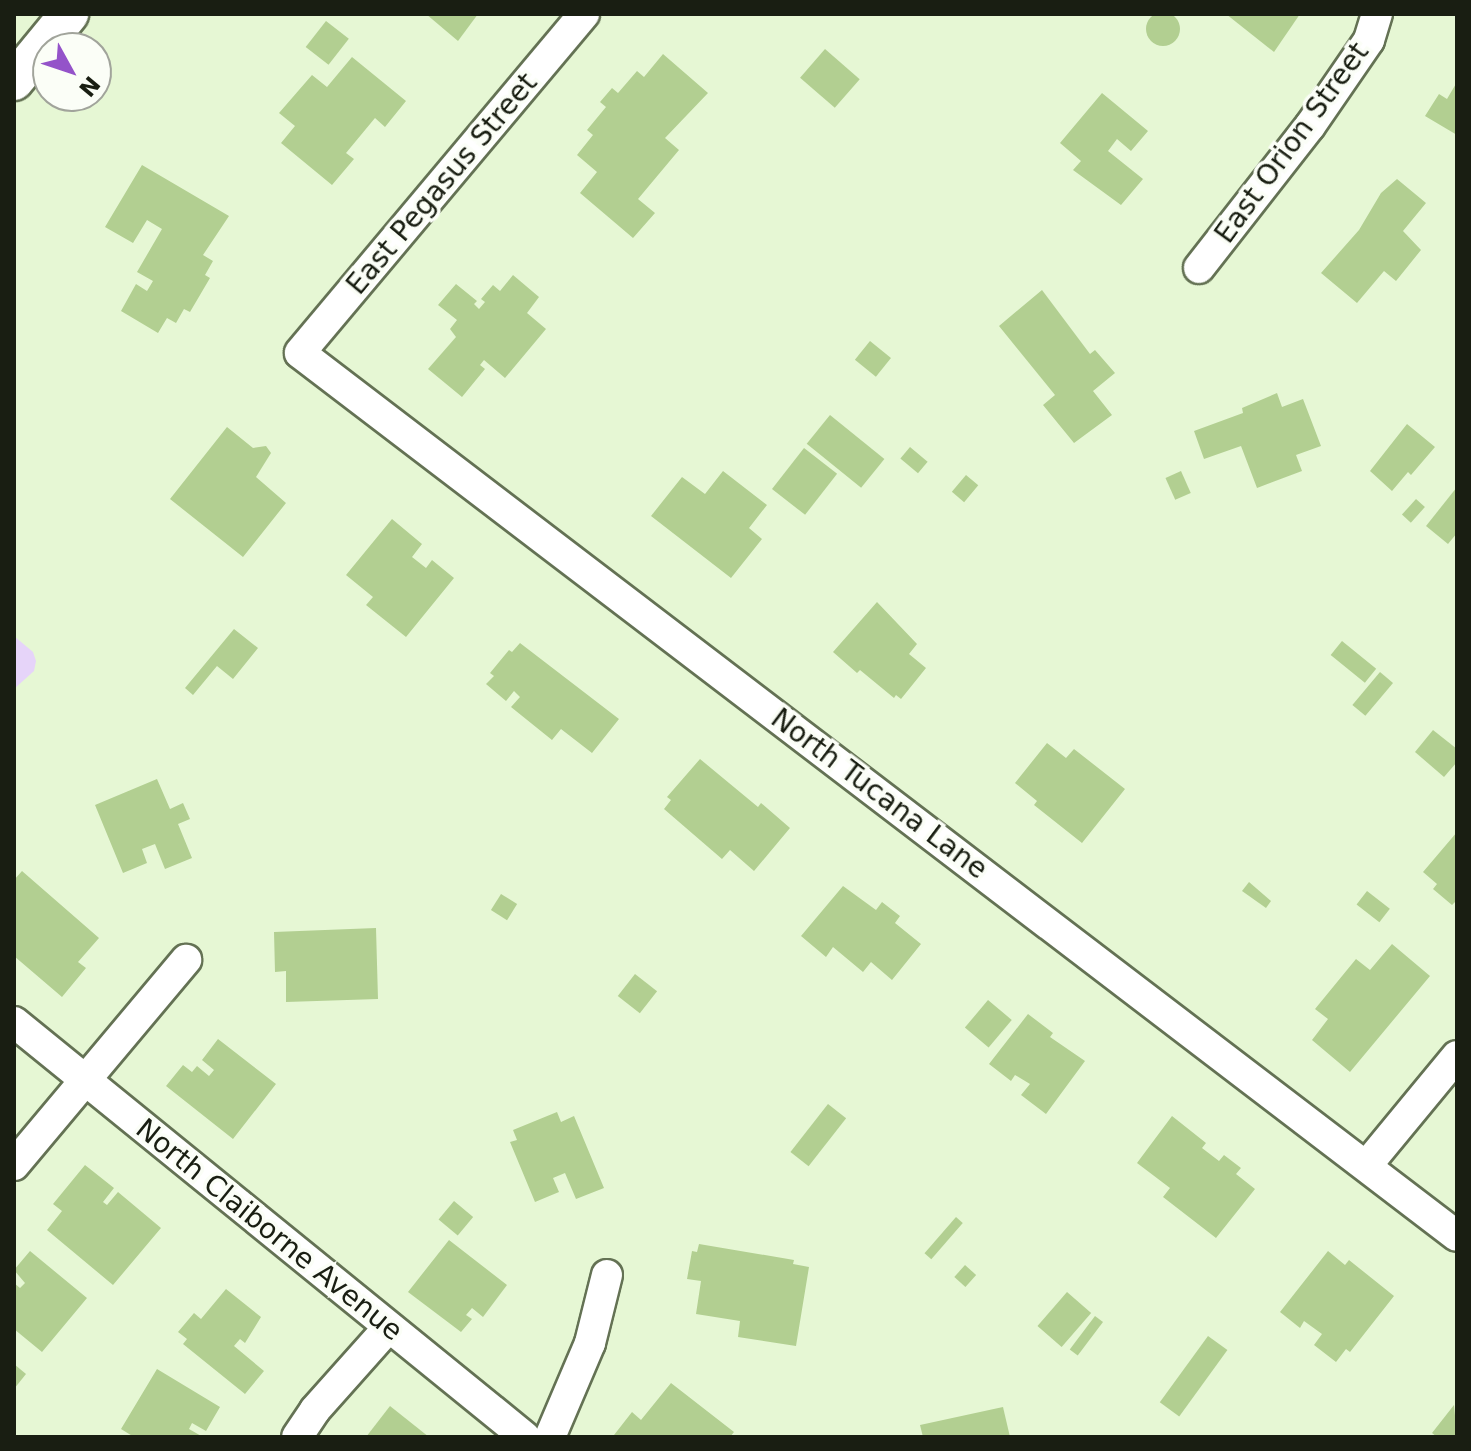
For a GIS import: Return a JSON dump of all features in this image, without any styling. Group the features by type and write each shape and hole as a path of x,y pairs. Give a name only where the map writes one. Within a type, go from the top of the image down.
{"main road":[{"path":"14,81 69,14"}],"street":[{"name":"East Pegasus Street","path":"300,353 584,14"},
{"name":"East Orion Street","path":"1199,268 1318,114 1369,40 1377,14"},
{"name":"North Tucana Lane","path":"300,353 1457,1236"},
{"path":"14,1165 186,960"},
{"name":"North Claiborne Avenue","path":"14,1022 525,1437"},
{"path":"1367,1165 1457,1056"},
{"path":"550,1437 590,1343 607,1275"},
{"path":"297,1437 315,1410 389,1327"}],"shaded area":[{"path":"14,636 33,652 36,661 34,671 14,689"}],"building":[{"path":"1163,12 1175,17 1180,29 1175,41 1163,46 1151,41 1146,29 1151,17"},
{"path":"426,14 478,14 458,41"},
{"path":"1226,14 1300,14 1274,52"},
{"path":"326,21 349,39 329,65 306,47"},
{"path":"825,49 860,79 835,108 800,78"},
{"path":"663,54 708,93 665,138 679,150 638,199 655,213 633,238 580,193 597,172 577,155 593,135 587,130 606,107 600,102 612,88 618,93 637,71 644,77"},
{"path":"352,57 406,101 385,127 375,118 346,153 354,159 332,185 281,143 295,126 279,113 312,75 327,87"},
{"path":"1457,82 1457,135 1425,116 1439,94 1447,99"},
{"path":"1102,93 1148,131 1131,151 1117,139 1108,151 1143,179 1121,205 1073,170 1081,161 1060,143"},
{"path":"142,165 229,216 203,255 213,261 205,275 210,278 190,312 184,309 176,323 167,318 158,333 121,311 136,284 147,291 153,281 137,272 162,229 147,220 133,243 105,227"},
{"path":"1397,179 1426,203 1403,231 1421,250 1396,281 1384,271 1357,303 1321,273 1359,230 1381,193"},
{"path":"513,275 539,297 527,313 546,329 505,378 484,360 480,365 485,369 462,397 428,369 456,337 450,329 457,320 438,305 456,284 477,301 474,304 479,309 485,302 481,299 493,285 500,291"},
{"path":"1042,290 1090,354 1095,350 1115,373 1093,391 1112,415 1074,443 1043,405 1055,395 999,326"},
{"path":"870,341 891,358 876,377 855,360"},
{"path":"1277,393 1282,407 1303,399 1321,446 1296,455 1302,471 1257,488 1241,446 1204,459 1194,431 1243,413 1242,408"},
{"path":"830,415 884,459 861,488 807,444"},
{"path":"1407,424 1435,447 1411,475 1408,472 1392,491 1370,471"},
{"path":"227,427 253,448 266,446 271,453 256,477 286,503 243,557 170,499"},
{"path":"910,447 928,462 918,473 900,458"},
{"path":"804,448 837,474 805,515 772,489"},
{"path":"723,471 767,505 749,528 762,539 731,578 651,516 682,477 705,494"},
{"path":"1181,471 1191,493 1175,500 1165,478"},
{"path":"966,475 978,485 964,502 952,492"},
{"path":"1457,487 1457,533 1448,544 1426,526"},
{"path":"1416,499 1425,507 1411,523 1402,515"},
{"path":"392,519 422,544 412,557 426,568 432,560 454,578 406,637 366,605 373,597 346,575"},
{"path":"877,602 917,644 909,654 926,668 901,699 896,695 894,698 860,670 857,673 833,652"},
{"path":"234,629 258,648 233,679 217,666 193,695 185,688"},
{"path":"1342,641 1376,669 1365,683 1331,655"},
{"path":"520,643 619,719 592,753 561,729 552,740 511,707 520,697 514,691 506,701 486,684 494,676 490,673 509,650 512,652"},
{"path":"1380,672 1393,683 1365,716 1352,705"},
{"path":"1433,730 1457,749 1457,762 1444,777 1415,752"},
{"path":"1047,743 1066,758 1074,749 1125,789 1082,843 1034,805 1037,801 1015,783"},
{"path":"700,759 758,807 761,803 790,828 754,871 730,850 722,859 664,809 671,800 667,797"},
{"path":"157,779 170,809 183,803 190,819 178,824 192,858 165,869 155,844 142,849 147,863 123,873 95,805"},
{"path":"1457,832 1457,900 1452,905 1433,889 1437,884 1423,872"},
{"path":"22,871 99,938 78,962 86,968 62,997 14,956 14,880"},
{"path":"1249,882 1271,901 1266,908 1242,891"},
{"path":"843,886 876,910 882,902 900,916 895,923 921,944 892,980 871,962 863,972 833,947 826,957 801,936"},
{"path":"1367,891 1390,909 1379,922 1357,904"},
{"path":"501,894 517,904 507,920 491,910"},
{"path":"376,928 378,999 286,1002 286,971 275,972 274,932"},
{"path":"1392,944 1430,976 1350,1072 1312,1040 1328,1019 1315,1009 1356,959 1370,970"},
{"path":"635,974 657,991 640,1013 618,996"},
{"path":"988,1000 1012,1020 989,1048 965,1028"},
{"path":"1028,1014 1053,1033 1050,1037 1085,1061 1046,1114 1021,1095 1030,1084 1015,1075 1011,1081 989,1064"},
{"path":"218,1039 276,1084 233,1139 166,1086 183,1065 192,1072 197,1066 209,1076 214,1070 202,1060"},
{"path":"828,1104 846,1118 809,1166 790,1152"},
{"path":"557,1112 561,1122 574,1116 604,1188 576,1199 565,1173 553,1178 559,1192 535,1202 510,1142 517,1140 513,1130"},
{"path":"1172,1116 1206,1143 1202,1148 1219,1161 1224,1155 1241,1168 1236,1174 1255,1189 1216,1238 1163,1197 1170,1188 1137,1163"},
{"path":"85,1165 114,1188 103,1202 107,1205 118,1192 161,1228 113,1285 47,1230 62,1211 53,1204"},
{"path":"454,1201 473,1217 458,1235 439,1219"},
{"path":"956,1217 963,1223 931,1259 925,1253"},
{"path":"449,1240 507,1285 483,1317 472,1308 466,1315 472,1319 461,1332 408,1292"},
{"path":"699,1244 794,1260 793,1264 809,1267 796,1346 738,1337 740,1321 696,1314 701,1281 687,1279 692,1251 697,1252"},
{"path":"30,1251 87,1298 42,1352 14,1329 14,1283 20,1288 25,1283 14,1270"},
{"path":"1328,1251 1345,1265 1349,1260 1394,1296 1350,1352 1346,1349 1336,1362 1314,1345 1322,1334 1304,1321 1300,1328 1280,1312"},
{"path":"965,1265 976,1275 965,1287 954,1277"},
{"path":"226,1289 261,1317 245,1343 240,1339 234,1346 264,1371 245,1394 183,1344 187,1339 178,1332 194,1313 201,1319"},
{"path":"1067,1292 1091,1313 1062,1347 1037,1326"},
{"path":"1095,1316 1103,1322 1078,1356 1070,1350"},
{"path":"1208,1336 1227,1350 1179,1416 1160,1402"},
{"path":"14,1364 26,1374 14,1389"},
{"path":"157,1369 220,1407 206,1431 192,1423 189,1429 203,1437 134,1437 121,1429"},
{"path":"671,1383 734,1432 730,1437 614,1435 632,1412 641,1420"},
{"path":"1454,1405 1457,1437 1437,1437 1432,1433"},
{"path":"390,1406 429,1437 366,1437"},
{"path":"1003,1407 1010,1437 923,1437 920,1425"}]}
